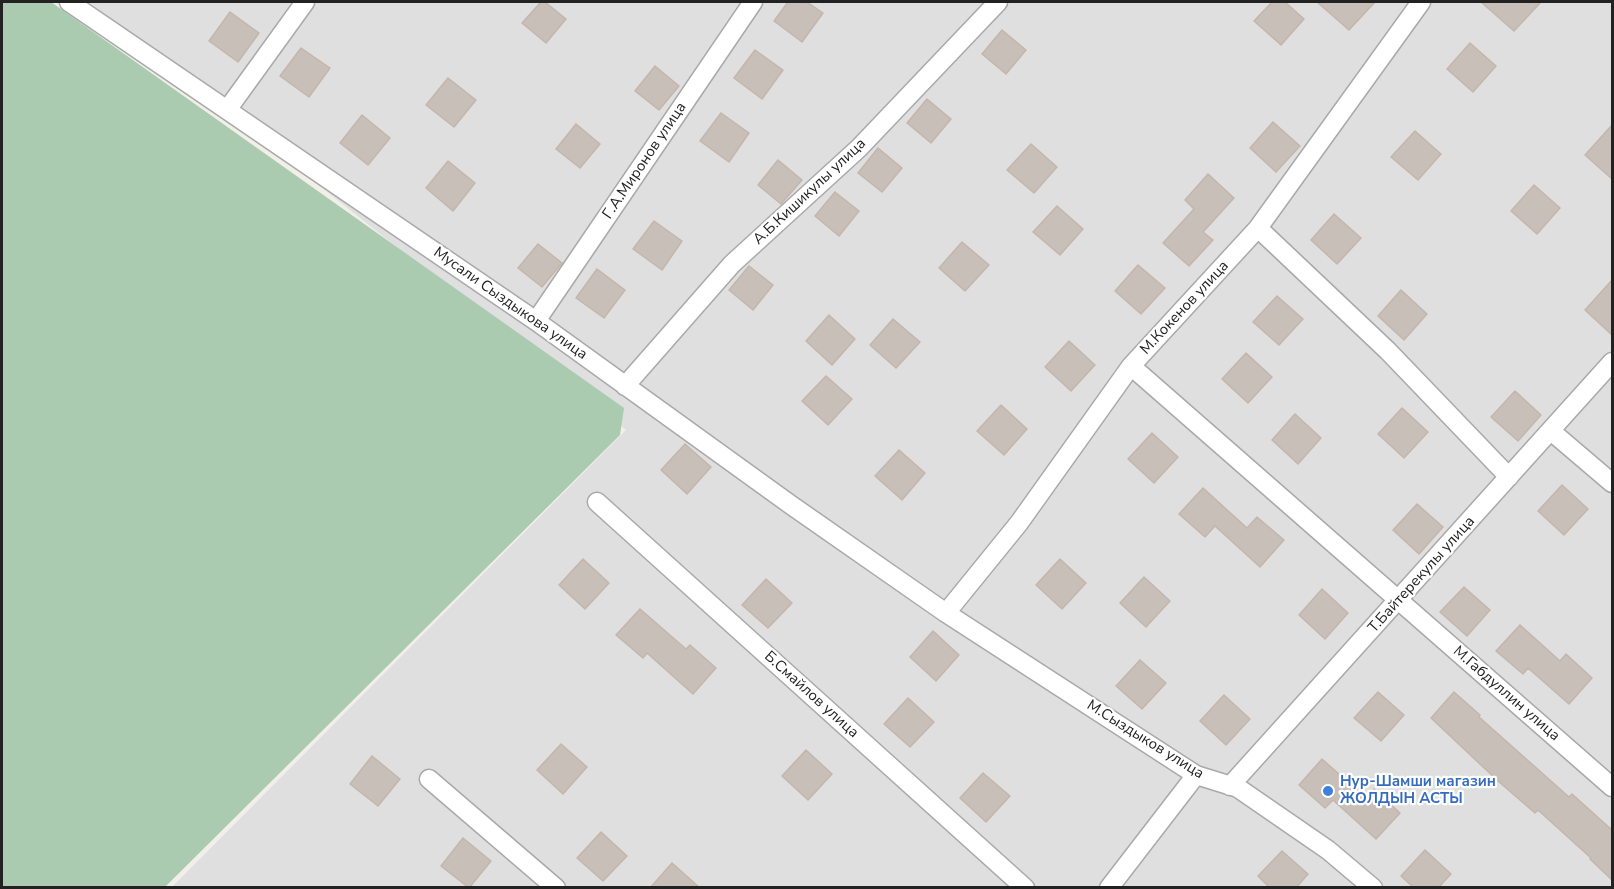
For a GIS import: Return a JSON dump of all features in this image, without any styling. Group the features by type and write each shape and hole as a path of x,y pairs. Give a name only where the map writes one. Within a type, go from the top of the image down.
{"street":[{"name":"Мусали Сыздыкова улица","path":"69,2 536,321 791,505 946,613"},
{"path":"227,110 305,2"},
{"name":"Г.А.Миронов улица","path":"536,321 753,2"},
{"name":"А.Б.Кишикулы улица","path":"625,386 732,264 859,148 998,2"},
{"name":"М.Кокенов улица","path":"946,613 1019,523 1131,366 1258,228 1420,2"},
{"path":"1258,228 1388,351 1509,477"},
{"name":"Т.Байтерекулы улица","path":"1230,786 1612,362"},
{"name":"М.Габдуллин улица","path":"1131,366 1612,787"},
{"path":"1551,431 1612,483"},
{"name":"Б.Смайлов улица","path":"597,502 1025,888"},
{"name":"М.Сыздыков улица","path":"946,613 1196,775 1238,788 1328,850 1373,888"},
{"path":"1109,888 1196,775"},
{"path":"429,779 556,888"}],"shaded area":[{"path":"89,2 1612,2 1612,887 172,887 626,430"}],"green space":[{"path":"2,2 51,2 624,408 620,435 165,887 2,887"}],"building":[{"path":"541,2 545,2 566,19 546,43 522,23"},
{"path":"788,2 807,2 823,13 802,42 774,21"},
{"path":"1272,2 1285,2 1304,19 1281,45 1254,21"},
{"path":"1317,2 1375,2 1349,30"},
{"path":"1481,2 1541,2 1514,31"},
{"path":"230,12 259,33 238,62 209,41"},
{"path":"1002,30 1026,50 1006,74 982,54"},
{"path":"1470,43 1496,66 1473,92 1447,69"},
{"path":"301,48 330,68 309,97 280,76"},
{"path":"755,50 783,70 762,99 734,78"},
{"path":"655,66 679,86 659,110 635,91"},
{"path":"448,78 476,100 454,127 426,105"},
{"path":"927,99 951,119 931,143 907,123"},
{"path":"721,113 749,133 729,162 700,141"},
{"path":"362,115 390,138 368,165 340,143"},
{"path":"1273,122 1300,146 1276,172 1250,148"},
{"path":"576,124 600,144 580,168 556,149"},
{"path":"1612,125 1612,179 1585,155"},
{"path":"1415,131 1441,154 1418,180 1391,157"},
{"path":"1031,144 1057,167 1034,193 1007,170"},
{"path":"878,148 902,168 882,192 858,173"},
{"path":"778,160 802,180 781,204 758,185"},
{"path":"448,161 475,183 453,211 426,188"},
{"path":"1208,174 1234,198 1203,232 1213,240 1189,266 1163,243 1194,209 1185,200"},
{"path":"1534,185 1560,208 1537,234 1511,211"},
{"path":"835,192 859,211 839,236 815,216"},
{"path":"1057,206 1083,229 1060,255 1033,232"},
{"path":"1334,214 1361,238 1337,264 1311,240"},
{"path":"654,221 682,241 662,270 633,249"},
{"path":"962,242 989,265 965,291 939,268"},
{"path":"538,244 562,263 542,287 518,268"},
{"path":"1138,265 1165,288 1141,314 1115,291"},
{"path":"749,266 773,285 753,310 729,290"},
{"path":"597,269 625,290 604,318 576,298"},
{"path":"1612,280 1612,335 1585,310"},
{"path":"1401,290 1427,314 1404,340 1378,316"},
{"path":"1277,296 1303,319 1279,345 1253,322"},
{"path":"829,315 855,339 832,365 806,341"},
{"path":"893,319 920,342 896,368 870,345"},
{"path":"1069,341 1095,365 1071,391 1045,367"},
{"path":"1246,353 1272,377 1248,403 1222,379"},
{"path":"826,376 852,399 828,425 802,401"},
{"path":"1515,391 1541,415 1518,441 1491,417"},
{"path":"1001,405 1027,429 1004,455 977,431"},
{"path":"1402,408 1428,432 1404,458 1378,434"},
{"path":"1295,414 1321,438 1298,464 1272,440"},
{"path":"1152,433 1178,457 1154,483 1128,459"},
{"path":"685,444 711,467 687,494 661,470"},
{"path":"899,450 925,473 902,500 875,476"},
{"path":"1562,485 1588,509 1564,535 1538,511"},
{"path":"1203,488 1247,528 1257,517 1284,540 1260,567 1215,526 1205,537 1179,514"},
{"path":"1417,504 1443,527 1419,554 1393,530"},
{"path":"583,559 609,583 585,609 559,585"},
{"path":"1060,559 1086,583 1062,609 1036,585"},
{"path":"1144,577 1170,601 1146,627 1120,603"},
{"path":"766,579 792,603 768,628 742,605"},
{"path":"1464,587 1490,610 1467,636 1440,612"},
{"path":"1322,589 1348,613 1325,639 1299,615"},
{"path":"640,609 686,649 690,645 716,668 693,694 647,653 643,658 616,635"},
{"path":"1520,625 1560,661 1566,654 1592,678 1569,704 1528,668 1523,674 1496,651"},
{"path":"933,631 959,655 936,681 910,657"},
{"path":"1140,660 1166,683 1142,709 1116,686"},
{"path":"1378,692 1404,715 1381,741 1354,718"},
{"path":"1454,692 1569,797 1572,794 1612,830 1612,880 1538,810 1535,813 1431,718"},
{"path":"1224,695 1250,719 1226,745 1200,721"},
{"path":"908,698 934,722 910,747 884,724"},
{"path":"561,744 587,767 563,794 537,770"},
{"path":"806,750 832,774 808,800 782,776"},
{"path":"372,756 400,779 378,806 350,784"},
{"path":"1322,759 1366,798 1374,789 1400,813 1376,839 1333,800 1325,808 1299,785"},
{"path":"983,773 1010,796 986,822 960,798"},
{"path":"601,832 627,856 603,881 577,858"},
{"path":"463,838 491,861 469,888 441,866"},
{"path":"1425,850 1451,874 1438,888 1414,888 1401,876"},
{"path":"1282,851 1308,874 1296,888 1270,888 1258,876"},
{"path":"672,863 700,888 650,888"}],"place":[{"name":"Нур-Шамши магазин ЖОЛДЫН АСТЫ","path":"1328,791"}]}
